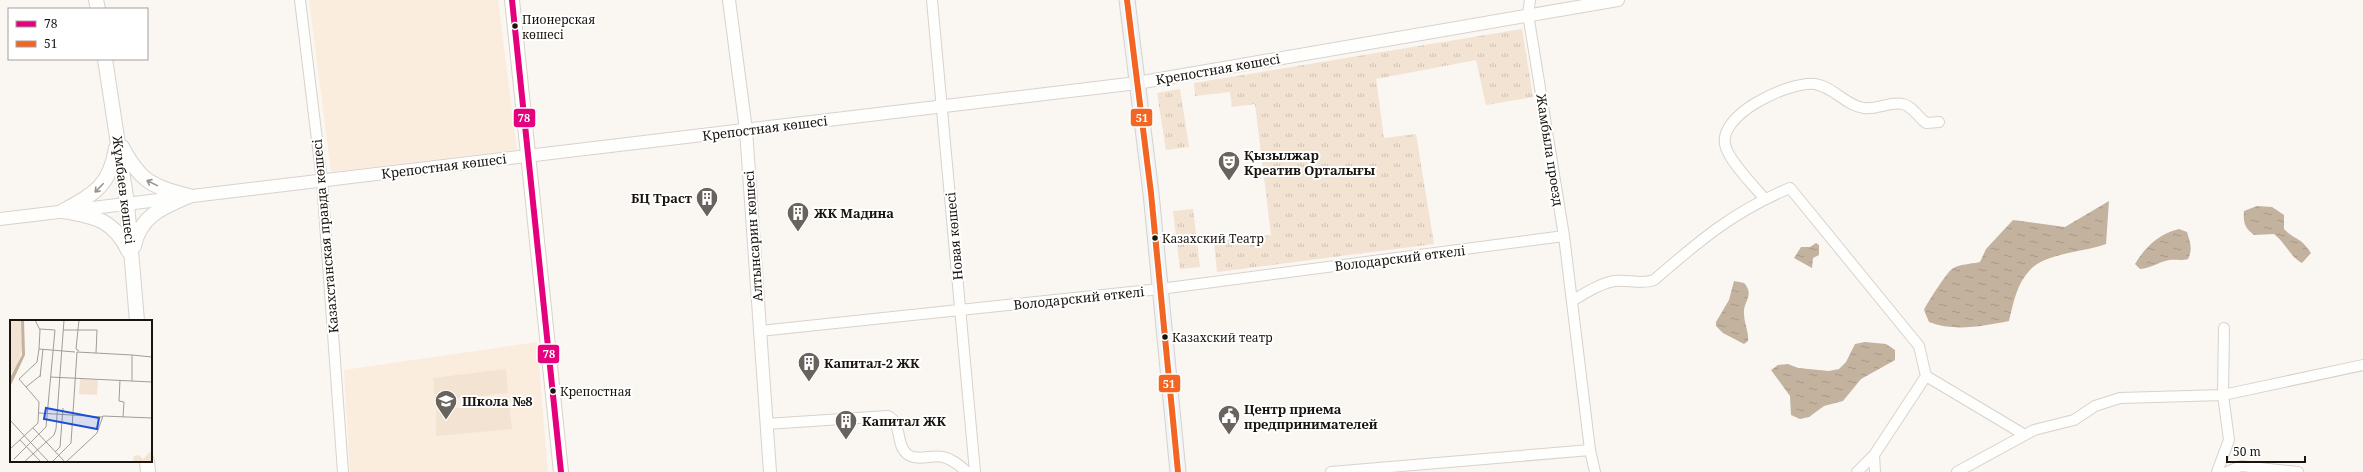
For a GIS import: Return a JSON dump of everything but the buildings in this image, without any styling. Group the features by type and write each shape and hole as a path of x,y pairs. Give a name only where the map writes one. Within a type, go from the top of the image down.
{"main road":[{"path":"512,0 561,472"},
{"path":"1127,0 1160,289 1178,472"},
{"name":"Жұмбаев көшесі","path":"105,60 127,203 137,320"},
{"path":"118,140 132,166 144,179 164,189 189,196"},
{"path":"63,211 92,195 105,182 114,159 118,140"},
{"path":"132,258 136,235 144,221 160,210 189,196"},
{"path":"63,211 89,215 109,224 123,240 132,258"},
{"path":"147,462 148,472"}],"street":[{"name":"Казахстанская правда көшесі","path":"300,0 322,181 343,472"},
{"name":"Алтынсарин көшесі","path":"729,0 746,130 770,472"},
{"name":"Новая көшесі","path":"932,0 975,472"},
{"name":"Жамбыла проезд","path":"1530,0 1528,14 1564,236 1590,450 1595,472"},
{"path":"1528,14 1618,0"},
{"name":"Крепостная көшесі","path":"0,219 1137,83 1528,14"},
{"path":"1764,198 1726,147 1726,136 1730,127 1748,106 1780,91 1798,85 1815,84 1834,91 1849,102 1864,108 1902,103 1911,108 1926,123 1939,122"},
{"path":"1572,301 1599,285 1614,281 1646,283 1654,280 1700,240 1750,206 1764,198 1790,188 1919,346 1926,376 2025,435"},
{"name":"Володарский өткелі","path":"760,331 1160,289 1564,236"},
{"path":"2217,472 2229,440 2223,395 2224,328"},
{"path":"1956,472 2034,430 2074,420 2095,406 2120,398 2223,395 2363,366"},
{"path":"1857,472 1874,455 1926,376"},
{"path":"766,424 888,416 897,426 902,447 907,454 916,458 943,457 956,462 967,472"},
{"path":"1332,472 1590,450"},
{"path":"1874,455 1875,472"},
{"path":"2227,472 2241,466 2298,472"}],"shaded area":[{"path":"309,0 498,0 517,150 331,172"},
{"name":"Школа №8","path":"537,342 548,472 350,472 344,370"}],"green space":[{"path":"1522,29 1533,97 1486,105 1476,60 1376,79 1384,138 1416,134 1434,244 1217,272 1214,242 1271,235 1255,104 1232,107 1230,92 1195,96 1194,83"},
{"path":"1180,89 1189,147 1166,150 1157,93"},
{"path":"1193,209 1200,267 1180,269 1173,211"},
{"path":"506,369 508,393 435,401 433,378"},
{"path":"509,404 512,429 436,436 436,410"}],"water":[{"path":"2109,201 2106,244 2055,256 2037,264 2026,275 2019,287 2009,321 1969,327 1948,327 1929,322 1924,310 1950,271 1958,266 1980,262 1986,249 2013,220 2065,227"},
{"path":"2257,206 2272,207 2284,215 2284,229 2301,241 2311,253 2302,263 2294,257 2274,234 2254,235 2248,230 2244,222 2244,211"},
{"path":"2179,229 2187,232 2190,242 2191,249 2188,259 2169,260 2140,269 2135,264 2148,246 2165,234"},
{"path":"1816,243 1819,245 1819,255 1813,258 1812,268 1794,258 1801,247 1810,247"},
{"path":"1734,281 1744,283 1747,287 1749,295 1744,309 1748,341 1744,344 1723,333 1716,326 1716,322 1729,300"},
{"path":"1865,342 1886,344 1895,350 1895,360 1861,379 1843,401 1824,406 1809,417 1800,419 1791,415 1790,396 1771,370 1778,365 1788,364 1798,368 1829,371 1839,369 1846,362 1855,344"}],"transit line":[{"name":"78","path":"512,0 561,472"},
{"name":"51","path":"1127,0 1151,193 1178,472"}],"place":[{"name":"Пионерская көшесі","path":"515,26"},
{"name":"Қызылжар Креатив Орталығы","path":"1229,182"},
{"name":"БЦ Траст","path":"707,218"},
{"name":"ЖК Мадина","path":"798,232"},
{"name":"Казахский Театр","path":"1155,238"},
{"name":"Казахский театр","path":"1165,337"},
{"name":"Капитал-2 ЖК","path":"809,382"},
{"name":"Крепостная","path":"553,391"},
{"name":"Школа №8","path":"446,420"},
{"name":"Центр приема предпринимателей","path":"1229,436"},
{"name":"Капитал ЖК","path":"846,440"}]}
